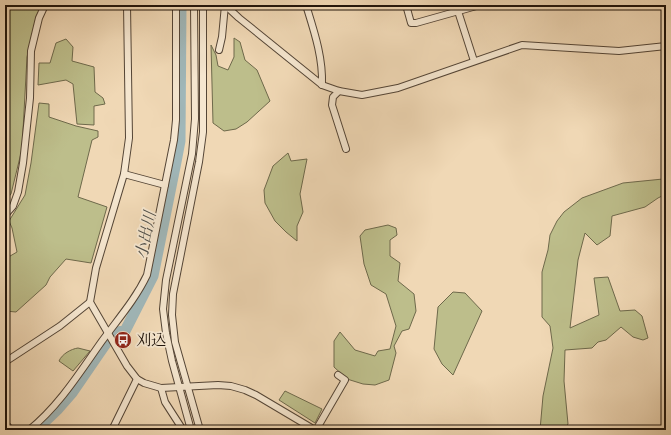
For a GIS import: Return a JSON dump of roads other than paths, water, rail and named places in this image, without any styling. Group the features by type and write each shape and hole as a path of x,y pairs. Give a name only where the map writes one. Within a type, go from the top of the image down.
{"street":[{"path":"5,215 13,206 18,192 24,163 30,98 31,51 39,18 45,5"},
{"path":"127,5 129,138 124,174 96,268 90,302 127,366 137,379 161,388 179,386 231,386 256,395 315,430 345,380 338,375"},
{"path":"29,430 55,406 110,337 147,276 174,140 176,120 176,5"},
{"path":"191,430 166,333 163,309 166,280 192,154 195,119 194,5"},
{"path":"200,430 175,342 172,315 173,294 199,162 203,132 203,5"},
{"path":"219,50 222,37 225,5"},
{"path":"225,5 239,18 322,84 339,90 362,95 398,88 522,45 619,51 666,46"},
{"path":"306,5 316,36 322,70 322,84"},
{"path":"406,5 411,23 416,23 457,8 480,5"},
{"path":"457,8 474,61"},
{"path":"339,90 333,97 332,105 346,149"},
{"path":"124,174 165,186"},
{"path":"5,362 60,326 90,302"},
{"path":"112,430 137,379"},
{"path":"161,388 165,402 182,430"},
{"path":"5,423 11,430"}],"waterway":[{"name":"小出川","path":"36,430 72,393 107,342 117,332 125,331 153,276 180,141 181,5"}],"place":[{"name":"刈込","path":"123,340"}]}
